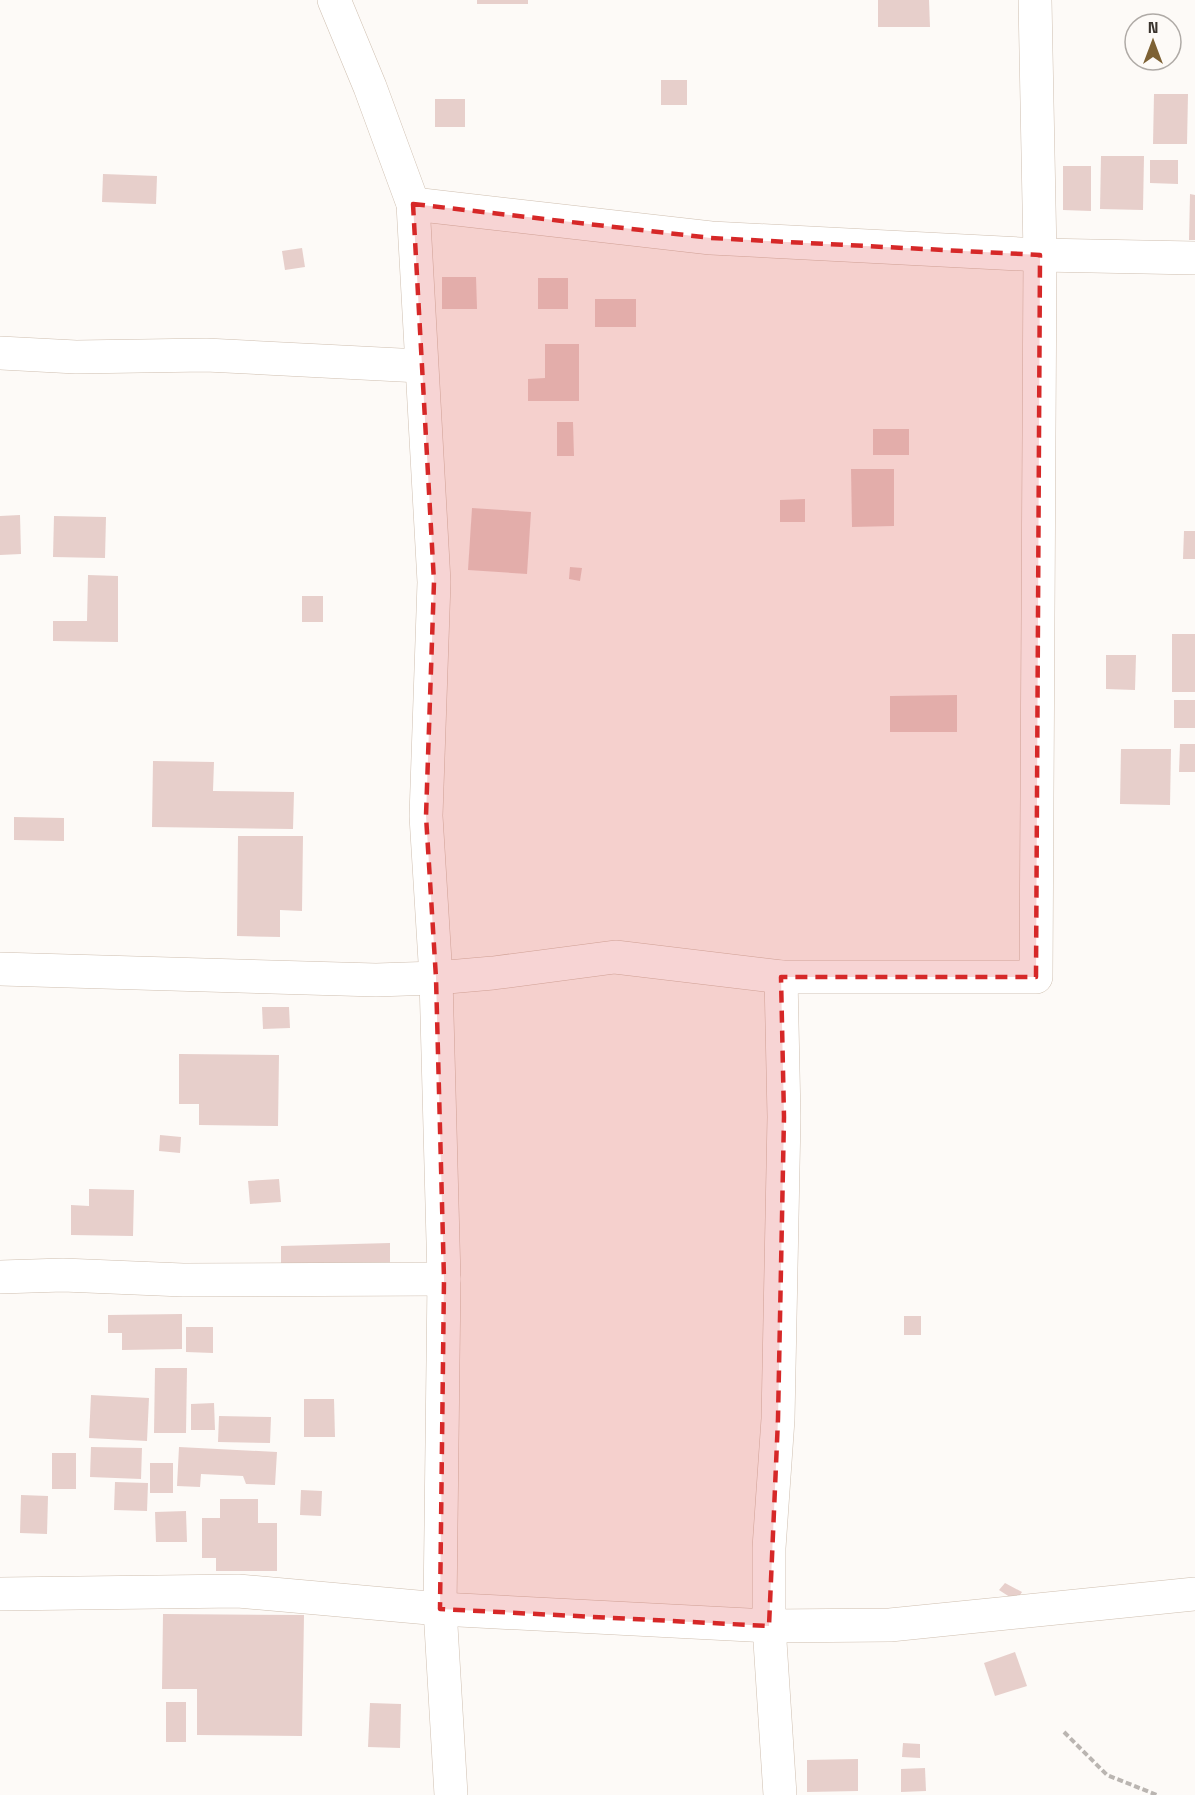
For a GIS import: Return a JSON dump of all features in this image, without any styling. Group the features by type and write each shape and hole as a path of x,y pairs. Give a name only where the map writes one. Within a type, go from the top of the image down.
{"street":[{"path":"334,0 370,87 413,204 420,366 434,582 426,816 436,978 444,1279 440,1609 452,1795"},
{"path":"0,969 376,980 493,973 615,957 781,977 1036,977 1040,255 1035,0"},
{"path":"413,204 711,238 1040,255 1195,258"},
{"path":"0,353 76,357 206,355 420,366"},
{"path":"780,1795 769,1626 769,1548 778,1419 784,1117 781,977"},
{"path":"0,1277 63,1275 183,1280 444,1279"},
{"path":"0,1594 238,1592 440,1609 769,1626 890,1624 1195,1594"}],"path":[{"path":"1064,1732 1107,1775 1157,1795"}],"highlighted area":[{"path":"413,204 711,238 1040,255 1036,977 781,977 784,1117 778,1419 769,1626 440,1609 444,1279 436,978 426,816 434,582"}],"building":[{"path":"477,0 528,0 528,4 477,4"},
{"path":"878,0 929,0 930,27 878,27"},
{"path":"661,80 687,80 687,105 661,105"},
{"path":"1154,94 1188,94 1187,144 1153,144"},
{"path":"435,99 465,99 465,127 435,127"},
{"path":"1101,156 1144,156 1143,210 1100,209"},
{"path":"1150,160 1178,160 1178,184 1150,183"},
{"path":"1063,166 1091,166 1091,211 1063,210"},
{"path":"103,174 157,176 156,204 102,202"},
{"path":"1190,194 1195,195 1195,240 1189,240"},
{"path":"302,248 305,267 285,270 282,251"},
{"path":"442,277 476,277 477,309 442,309"},
{"path":"538,278 568,278 568,309 538,309"},
{"path":"595,299 636,299 636,327 595,327"},
{"path":"545,344 579,344 579,401 528,401 528,379 545,378"},
{"path":"557,422 573,422 574,456 557,456"},
{"path":"873,429 909,429 909,455 873,455"},
{"path":"851,469 894,469 894,526 852,527"},
{"path":"805,499 805,522 780,522 780,500"},
{"path":"472,508 531,512 527,574 468,570"},
{"path":"20,515 21,554 0,555 0,516"},
{"path":"54,516 106,517 105,558 53,557"},
{"path":"1184,531 1195,531 1195,559 1183,559"},
{"path":"570,567 582,568 580,581 569,579"},
{"path":"88,575 118,576 118,642 53,641 53,621 87,621"},
{"path":"302,596 323,596 323,622 302,622"},
{"path":"1172,634 1195,634 1195,692 1172,692"},
{"path":"1106,655 1136,655 1135,690 1106,689"},
{"path":"957,695 957,732 890,732 890,696"},
{"path":"1174,700 1195,700 1195,728 1174,728"},
{"path":"1180,744 1195,744 1195,772 1179,772"},
{"path":"1121,749 1171,749 1170,805 1120,804"},
{"path":"153,761 214,762 213,791 294,792 293,829 152,827"},
{"path":"14,817 64,818 64,841 14,840"},
{"path":"238,836 303,836 302,911 280,910 280,937 237,936"},
{"path":"262,1007 289,1007 290,1028 263,1029"},
{"path":"179,1054 279,1055 278,1126 199,1125 199,1104 179,1104"},
{"path":"160,1135 181,1137 180,1153 159,1151"},
{"path":"279,1179 281,1202 250,1204 248,1181"},
{"path":"89,1189 134,1190 133,1236 71,1235 71,1205 89,1206"},
{"path":"390,1243 390,1267 281,1270 281,1246"},
{"path":"182,1314 182,1349 122,1350 122,1333 108,1333 108,1315"},
{"path":"904,1316 921,1316 921,1335 904,1335"},
{"path":"186,1327 213,1327 213,1353 186,1352"},
{"path":"155,1368 187,1368 186,1433 154,1433"},
{"path":"91,1395 149,1398 147,1441 89,1438"},
{"path":"304,1399 334,1399 335,1437 304,1437"},
{"path":"214,1403 215,1430 191,1430 191,1404"},
{"path":"219,1416 271,1417 270,1443 218,1442"},
{"path":"91,1447 142,1448 141,1479 90,1477"},
{"path":"179,1447 277,1452 275,1485 246,1484 243,1476 201,1474 200,1487 177,1486"},
{"path":"52,1453 76,1453 76,1489 52,1489"},
{"path":"150,1463 173,1463 173,1493 150,1493"},
{"path":"115,1482 148,1483 147,1511 114,1510"},
{"path":"301,1490 322,1491 321,1516 300,1515"},
{"path":"21,1495 48,1496 47,1534 20,1533"},
{"path":"220,1499 258,1499 258,1523 277,1523 277,1571 216,1571 216,1558 202,1558 202,1518 220,1518"},
{"path":"186,1511 187,1542 156,1542 155,1512"},
{"path":"1005,1583 1022,1592 1016,1601 999,1590"},
{"path":"163,1614 304,1615 302,1736 197,1735 197,1689 162,1689"},
{"path":"1015,1652 1027,1686 995,1696 984,1663"},
{"path":"166,1702 186,1702 186,1742 166,1742"},
{"path":"370,1703 401,1704 400,1748 368,1747"},
{"path":"903,1743 920,1744 920,1758 902,1757"},
{"path":"858,1759 858,1791 807,1792 807,1760"},
{"path":"925,1768 926,1791 901,1792 901,1769"}]}
